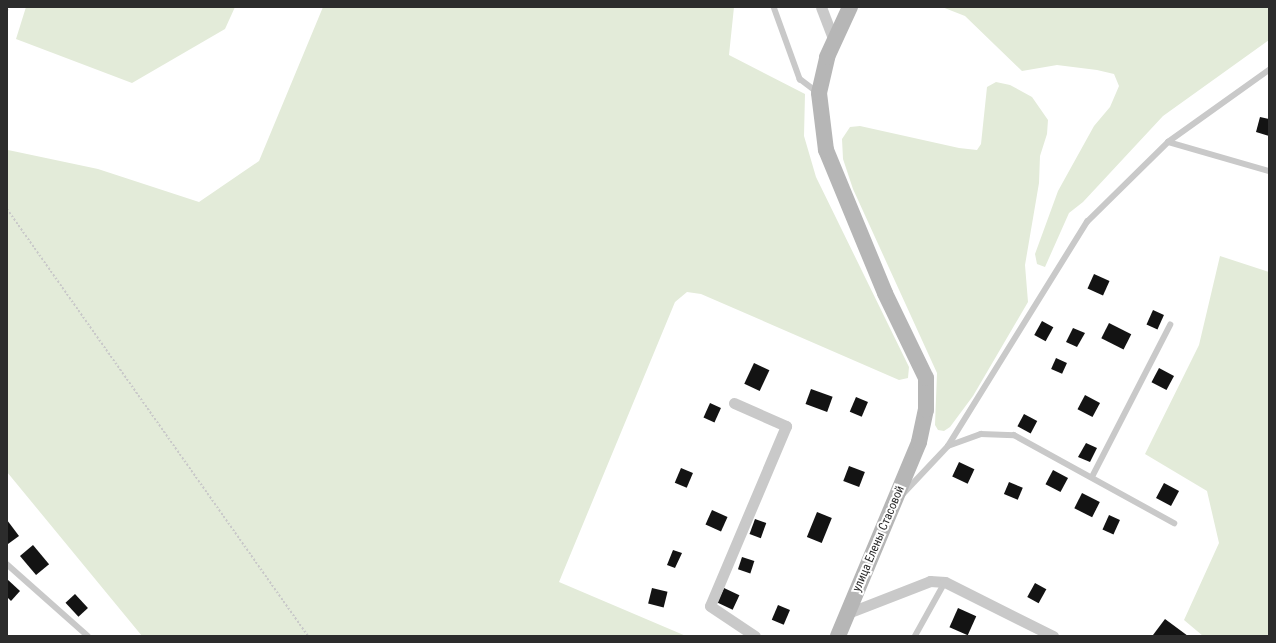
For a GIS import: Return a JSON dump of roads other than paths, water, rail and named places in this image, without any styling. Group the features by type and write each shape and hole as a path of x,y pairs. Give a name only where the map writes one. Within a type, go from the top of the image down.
{"main road":[{"name":"улица Елены Стасовой","path":"838,636 919,442 926,410 926,378 888,300 837,182 826,150 819,93 824,68 834,41 850,7"}],"street":[{"path":"821,7 834,41"},
{"path":"734,403 786,426 710,606 755,636"},
{"path":"848,613 930,581 945,582 1053,636"}],"lane":[{"path":"774,7 800,79 819,93"},
{"path":"894,502 948,446 1087,222 1168,142 1269,70"},
{"path":"1168,142 1269,171"},
{"path":"1092,477 1170,325"},
{"path":"948,446 981,434 1014,435 1174,523"},
{"path":"7,564 88,636"},
{"path":"915,636 945,582"}]}
